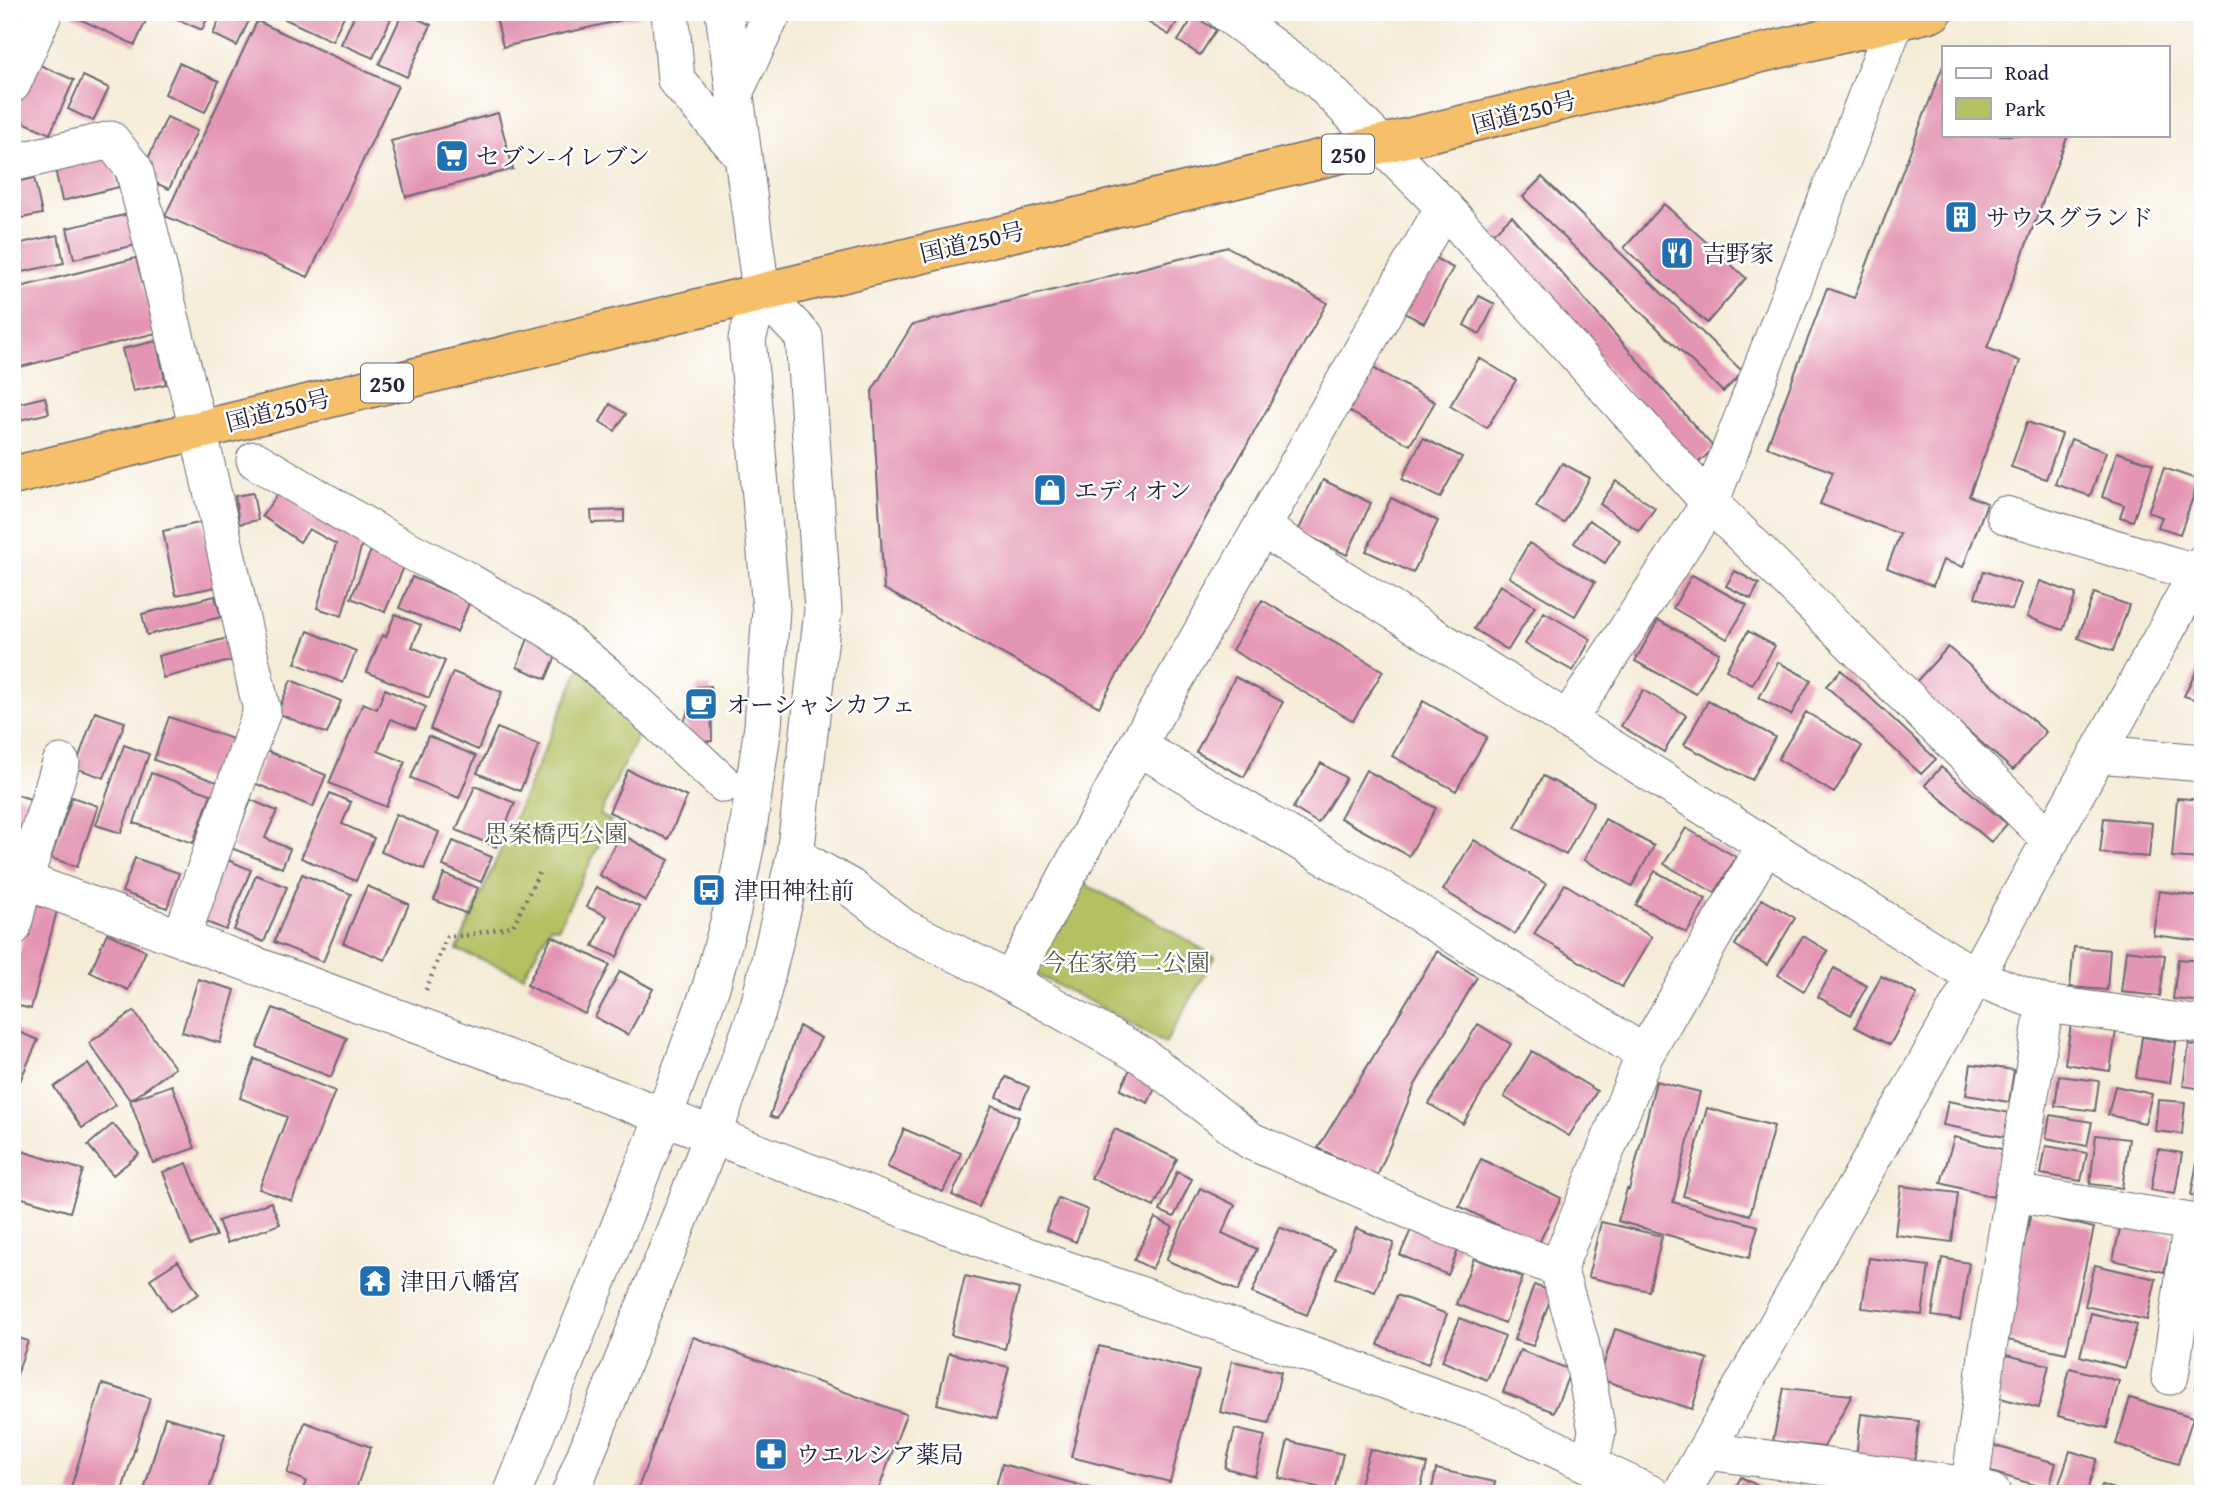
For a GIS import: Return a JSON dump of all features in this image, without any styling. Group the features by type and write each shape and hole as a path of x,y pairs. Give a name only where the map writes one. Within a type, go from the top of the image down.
{"highway":[{"name":"国道250号","path":"12,476 761,292 1381,146 1897,18 1933,12"}],"street":[{"path":"12,84 44,12"},
{"path":"670,12 676,80 743,156"},
{"path":"512,1494 664,1116 711,987 731,915 746,843 763,726 771,609 747,339 761,292 724,12"},
{"path":"735,91 773,12"},
{"path":"1225,12 1319,81 1444,207 1710,503 2052,840"},
{"path":"1567,721 1710,503 1897,18"},
{"path":"12,163 111,140 134,169 198,429 262,711 181,938"},
{"path":"1010,982 1136,746 1444,207"},
{"path":"570,1494 713,1135 759,1006 795,856 823,610 804,337 761,292"},
{"path":"255,460 389,540 461,577 555,634 609,677 724,784"},
{"path":"1681,1494 2052,840 2200,568 2005,515"},
{"path":"1262,528 1975,977 2045,1004 2203,1025"},
{"path":"1136,746 1369,882 1645,1054"},
{"path":"2098,754 2203,763"},
{"path":"12,928 18,878 61,764"},
{"path":"1590,1465 1597,1431 1580,1342 1558,1268 1645,1054 1765,846"},
{"path":"795,856 850,887 904,928 1010,982 1143,1056 1251,1141 1460,1232 1558,1268"},
{"path":"18,878 664,1116 1024,1255 1480,1413 1651,1494"},
{"path":"1707,1451 1982,1490 1988,1349 2045,1004"},
{"path":"2014,1193 2197,1223 2170,1376"}],"path":[{"path":"413,1023 447,936 463,936 513,926 539,873"}],"green space":[{"name":"思案橋西公園","path":"580,668 643,723 600,815 611,821 558,928 551,926 523,976 457,950"},
{"name":"今在家第二公園","path":"1080,882 1153,919 1215,957 1165,1044 1105,1009 1033,973"}],"building":[{"path":"75,12 150,12 135,45 73,16"},
{"path":"177,12 210,12 202,30 174,18"},
{"path":"223,12 253,12 237,46 213,34"},
{"path":"270,12 346,12 332,41"},
{"path":"356,12 394,12 373,58 341,44"},
{"path":"403,12 431,25 407,77 379,64"},
{"path":"495,12 639,12 640,16 503,47"},
{"path":"1131,12 1183,12 1169,35"},
{"path":"1194,16 1216,30 1200,55 1178,41"},
{"path":"257,21 398,86 308,277 165,216"},
{"path":"33,62 74,80 50,134 12,117 12,107"},
{"path":"179,63 219,81 205,112 165,94"},
{"path":"1942,68 1942,136 2068,136 1987,348 2020,361 1969,496 1987,503 1963,567 1943,560 1933,586 1887,568 1900,534 1820,504 1833,472 1767,447 1827,288 1854,298"},
{"path":"83,76 109,88 93,121 68,109"},
{"path":"498,113 513,169 406,197 391,141"},
{"path":"167,117 197,131 169,189 140,176"},
{"path":"111,157 119,187 62,201 55,169"},
{"path":"1542,177 1743,372 1723,392 1523,197"},
{"path":"34,178 42,214 12,220 12,183"},
{"path":"1664,204 1746,278 1707,323 1624,248"},
{"path":"129,214 136,245 74,259 67,228"},
{"path":"1512,216 1714,448 1694,467 1491,235"},
{"path":"58,235 64,263 12,274 12,245"},
{"name":"エディオン","path":"1228,247 1327,303 1099,707 884,589 872,391 912,325"},
{"path":"1433,257 1453,268 1424,323 1404,313"},
{"path":"136,258 156,333 12,369 12,289"},
{"path":"1479,296 1495,304 1480,334 1464,325"},
{"path":"156,341 166,384 133,391 122,349"},
{"path":"1479,358 1516,380 1487,428 1450,406"},
{"path":"1371,367 1435,402 1410,445 1347,410"},
{"path":"45,397 49,413 12,422 12,405"},
{"path":"610,404 626,414 615,431 600,422"},
{"path":"2027,422 2062,434 2046,479 2011,467"},
{"path":"1423,438 1462,457 1440,498 1402,479"},
{"path":"2071,439 2106,452 2090,496 2055,484"},
{"path":"2117,452 2153,464 2133,521 2120,517 2124,505 2102,497"},
{"path":"1562,463 1590,478 1564,523 1536,507"},
{"path":"2164,468 2199,480 2180,534 2158,527 2162,517 2148,512"},
{"path":"1323,480 1371,503 1347,555 1298,531"},
{"path":"1616,481 1655,508 1639,531 1600,504"},
{"path":"283,487 365,533 342,616 317,608 336,544 309,529 300,542 262,516"},
{"path":"253,493 258,520 239,524 235,496"},
{"path":"1391,498 1438,521 1413,573 1366,551"},
{"path":"624,510 624,522 592,523 591,511"},
{"path":"1589,520 1620,540 1605,563 1574,543"},
{"path":"203,522 216,587 176,595 163,531"},
{"path":"1529,543 1595,582 1575,616 1509,577"},
{"path":"372,548 406,562 385,612 351,598"},
{"path":"1735,571 1759,584 1751,599 1726,586"},
{"path":"1984,571 2021,584 2012,610 1975,597"},
{"path":"1692,575 1747,605 1727,639 1673,608"},
{"path":"412,577 470,601 457,632 399,608"},
{"path":"2040,581 2076,594 2063,630 2027,617"},
{"path":"1500,585 1535,606 1508,650 1474,629"},
{"path":"2094,593 2129,605 2113,651 2078,638"},
{"path":"215,596 221,617 147,635 142,614"},
{"path":"1262,600 1383,671 1353,721 1232,650"},
{"path":"1544,612 1591,639 1573,671 1525,644"},
{"path":"395,614 421,625 412,647 445,661 429,698 367,672 382,635 386,637"},
{"path":"1658,620 1719,653 1696,694 1635,661"},
{"path":"308,631 356,651 343,683 295,663"},
{"path":"1748,631 1775,646 1752,685 1726,670"},
{"path":"529,636 559,649 546,679 517,667"},
{"path":"228,638 234,660 163,678 158,656"},
{"path":"1948,647 2046,732 2013,770 1914,684"},
{"path":"2203,658 2203,702 2184,696"},
{"path":"1778,662 1811,680 1791,715 1759,698"},
{"path":"1841,670 1936,759 1921,774 1826,686"},
{"path":"453,672 502,692 478,750 430,729"},
{"path":"1235,677 1283,702 1244,777 1196,752"},
{"path":"291,680 341,701 327,734 277,713"},
{"name":"オーシャンカフェ","path":"711,686 712,741 698,742 684,722 697,687"},
{"path":"385,689 426,707 416,729 391,719 378,751 405,762 386,807 329,783 363,703 377,709"},
{"path":"1643,690 1686,715 1664,752 1621,726"},
{"path":"1423,701 1487,737 1456,791 1392,756"},
{"path":"1708,701 1775,737 1752,780 1684,745"},
{"path":"95,712 125,722 104,778 75,768"},
{"path":"1806,712 1862,746 1834,793 1778,759"},
{"path":"169,717 233,739 217,782 154,760"},
{"path":"497,728 539,745 520,791 477,773"},
{"path":"428,736 476,756 459,798 411,778"},
{"path":"124,745 149,754 121,833 96,825"},
{"path":"267,751 326,775 313,807 254,783"},
{"path":"1321,763 1346,778 1318,823 1293,808"},
{"path":"1941,767 2007,824 1991,842 1925,785"},
{"path":"628,770 687,797 668,839 609,812"},
{"path":"1366,770 1436,808 1409,856 1340,818"},
{"path":"151,773 211,794 193,843 134,823"},
{"path":"1543,776 1594,802 1566,855 1515,828"},
{"path":"475,786 515,803 496,847 456,830"},
{"path":"12,793 39,802 23,848 12,844"},
{"path":"330,793 351,802 342,824 374,838 356,881 301,858"},
{"path":"72,797 98,806 77,867 51,858"},
{"path":"2177,798 2203,800 2203,859 2172,857"},
{"path":"251,800 277,811 265,838 290,849 282,868 231,848"},
{"path":"396,814 439,832 424,869 381,852"},
{"path":"2104,818 2152,823 2149,857 2100,853"},
{"path":"1605,819 1654,846 1632,886 1584,860"},
{"path":"1686,828 1736,857 1715,893 1664,864"},
{"path":"621,834 669,860 646,901 599,875"},
{"path":"1474,840 1546,884 1515,934 1443,890"},
{"path":"453,841 492,857 481,882 443,866"},
{"path":"221,857 251,870 226,930 196,918"},
{"path":"135,858 179,873 167,908 122,892"},
{"path":"1655,871 1706,899 1687,933 1636,905"},
{"path":"302,874 351,894 323,962 274,942"},
{"path":"444,874 478,888 467,914 434,900"},
{"path":"256,875 287,887 264,942 234,930"},
{"path":"1565,884 1652,937 1622,987 1534,934"},
{"path":"367,886 409,904 385,960 343,943"},
{"path":"596,887 640,907 617,957 593,946 607,916 587,907"},
{"path":"2159,891 2203,897 2201,941 2153,935"},
{"path":"1762,899 1795,918 1767,965 1735,945"},
{"path":"32,904 57,911 31,1009 12,1004 12,980"},
{"path":"107,933 146,951 128,990 90,972"},
{"path":"552,936 610,965 585,1014 527,985"},
{"path":"1803,936 1828,951 1804,991 1778,975"},
{"path":"2074,947 2110,950 2107,990 2070,987"},
{"path":"2126,950 2165,955 2160,996 2121,992"},
{"path":"1437,951 1477,977 1415,1085 1377,1177 1318,1148"},
{"path":"2178,959 2203,961 2203,1002 2173,999"},
{"path":"1834,968 1867,986 1851,1015 1818,997"},
{"path":"620,971 653,989 628,1035 595,1017"},
{"path":"1881,976 1917,994 1890,1045 1855,1027"},
{"path":"198,979 235,990 220,1043 182,1032"},
{"path":"273,1008 347,1038 331,1077 257,1047"},
{"path":"134,1011 175,1068 130,1100 89,1043"},
{"path":"1478,1024 1511,1044 1463,1124 1429,1104"},
{"path":"2071,1024 2116,1031 2110,1071 2065,1064"},
{"path":"799,1026 821,1038 777,1119 770,1116"},
{"path":"12,1029 38,1040 20,1081 12,1078"},
{"path":"2142,1037 2176,1042 2170,1083 2136,1078"},
{"path":"2189,1044 2203,1047 2203,1089 2183,1086"},
{"path":"1532,1051 1597,1091 1569,1136 1504,1097"},
{"path":"255,1059 335,1091 292,1201 259,1189 287,1117 240,1098"},
{"path":"88,1064 116,1105 82,1128 54,1087"},
{"path":"1971,1064 2014,1070 2009,1102 1966,1095"},
{"path":"1130,1069 1158,1082 1148,1103 1120,1090"},
{"path":"2059,1076 2099,1081 2095,1111 2055,1106"},
{"path":"1006,1077 1029,1087 1020,1108 997,1097"},
{"path":"1656,1081 1700,1092 1673,1202 1758,1226 1749,1258 1618,1221 1627,1189 1629,1190"},
{"path":"172,1085 195,1148 153,1163 130,1100"},
{"path":"2115,1086 2152,1094 2145,1123 2108,1115"},
{"path":"2158,1100 2185,1102 2182,1134 2155,1131"},
{"path":"1948,1101 2010,1113 2005,1137 1943,1125"},
{"path":"992,1105 1019,1117 979,1207 952,1195"},
{"path":"1707,1108 1774,1126 1750,1215 1683,1196"},
{"path":"2050,1115 2092,1122 2087,1146 2046,1138"},
{"path":"113,1124 139,1154 113,1175 88,1145"},
{"path":"904,1129 961,1153 943,1192 887,1167"},
{"path":"1115,1129 1177,1159 1154,1207 1091,1178"},
{"path":"2096,1135 2129,1139 2122,1188 2090,1184"},
{"path":"1954,1137 2005,1150 1993,1197 1941,1183"},
{"path":"2046,1146 2087,1153 2081,1181 2041,1174"},
{"path":"12,1148 83,1170 70,1212 12,1195"},
{"path":"2158,1149 2182,1153 2175,1194 2151,1190"},
{"path":"2199,1152 2203,1152 2203,1198 2191,1195"},
{"path":"1481,1159 1561,1198 1538,1245 1459,1206"},
{"path":"187,1163 216,1236 191,1245 163,1172"},
{"path":"1177,1172 1192,1179 1174,1217 1160,1211"},
{"path":"1901,1186 1958,1193 1952,1242 1895,1235"},
{"path":"1200,1188 1235,1205 1222,1233 1257,1249 1238,1291 1166,1260"},
{"path":"1058,1198 1088,1210 1076,1242 1046,1230"},
{"path":"271,1202 280,1224 227,1243 218,1221"},
{"path":"2031,1213 2094,1228 2066,1353 2003,1339"},
{"path":"1155,1218 1173,1227 1152,1269 1134,1260"},
{"path":"1601,1222 1662,1236 1649,1291 1588,1277"},
{"path":"2121,1224 2173,1235 2164,1272 2113,1260"},
{"path":"1413,1225 1460,1245 1448,1275 1400,1255"},
{"path":"1279,1227 1334,1249 1307,1315 1252,1293"},
{"path":"1356,1228 1394,1243 1375,1292 1336,1278"},
{"path":"1474,1258 1523,1277 1505,1323 1456,1304"},
{"path":"1869,1258 1929,1266 1922,1315 1862,1308"},
{"path":"1942,1258 1969,1263 1960,1320 1932,1316"},
{"path":"178,1261 199,1294 170,1311 150,1279"},
{"path":"2095,1265 2156,1279 2147,1320 2085,1306"},
{"path":"965,1276 1019,1289 1005,1349 951,1335"},
{"path":"1534,1285 1553,1292 1533,1346 1514,1340"},
{"path":"1397,1295 1447,1314 1428,1364 1378,1345"},
{"path":"2091,1313 2137,1325 2125,1368 2080,1356"},
{"path":"1460,1318 1505,1337 1487,1380 1442,1361"},
{"path":"1615,1329 1708,1359 1692,1409 1599,1379"},
{"path":"12,1336 28,1341 13,1387 12,1387"},
{"name":"ウエルシア薬局","path":"693,1337 906,1414 877,1494 636,1494"},
{"path":"1099,1346 1199,1371 1170,1482 1071,1457"},
{"path":"1520,1350 1571,1370 1554,1412 1503,1392"},
{"path":"949,1353 1009,1367 996,1419 937,1404"},
{"path":"2006,1355 2049,1365 2039,1408 1996,1397"},
{"path":"1232,1361 1281,1372 1269,1423 1220,1412"},
{"path":"2203,1362 2203,1389 2196,1388"},
{"path":"2070,1368 2119,1381 2107,1428 2058,1416"},
{"path":"102,1384 150,1398 121,1494 69,1494"},
{"path":"1784,1388 1852,1395 1824,1447 1773,1441"},
{"path":"2130,1398 2193,1417 2178,1464 2116,1444"},
{"path":"1861,1414 1919,1421 1914,1464 1856,1457"},
{"path":"165,1417 225,1434 208,1494 143,1494"},
{"path":"305,1422 371,1447 354,1494 335,1491 334,1494 301,1494 306,1481 287,1473"},
{"path":"1235,1429 1265,1436 1255,1476 1225,1468"},
{"path":"1288,1441 1343,1454 1334,1491 1279,1478"},
{"path":"1988,1444 2056,1463 2049,1489 1981,1469"},
{"path":"1370,1449 1427,1464 1419,1494 1357,1494"},
{"path":"2070,1451 2097,1459 2086,1494 2056,1493"},
{"path":"1002,1464 1109,1493 1109,1494 994,1494"},
{"path":"1436,1469 1495,1482 1493,1494 1431,1494"},
{"path":"1741,1477 1774,1494 1732,1494"},
{"path":"2196,1478 2203,1479 2203,1494 2192,1494"},
{"path":"1857,1482 1878,1494 1850,1494"},
{"path":"2102,1485 2125,1493 2125,1494 2098,1494"},
{"path":"1186,1489 1204,1493 1204,1494 1185,1494"}],"place":[{"name":"セブン-イレブン","path":"452,156"},
{"name":"サウスグランド","path":"1961,217"},
{"name":"吉野家","path":"1677,253"},
{"name":"エディオン","path":"1050,490"},
{"name":"オーシャンカフェ","path":"701,704"},
{"name":"津田神社前","path":"709,890"},
{"name":"津田八幡宮","path":"375,1281"},
{"name":"ウエルシア薬局","path":"771,1454"}]}
